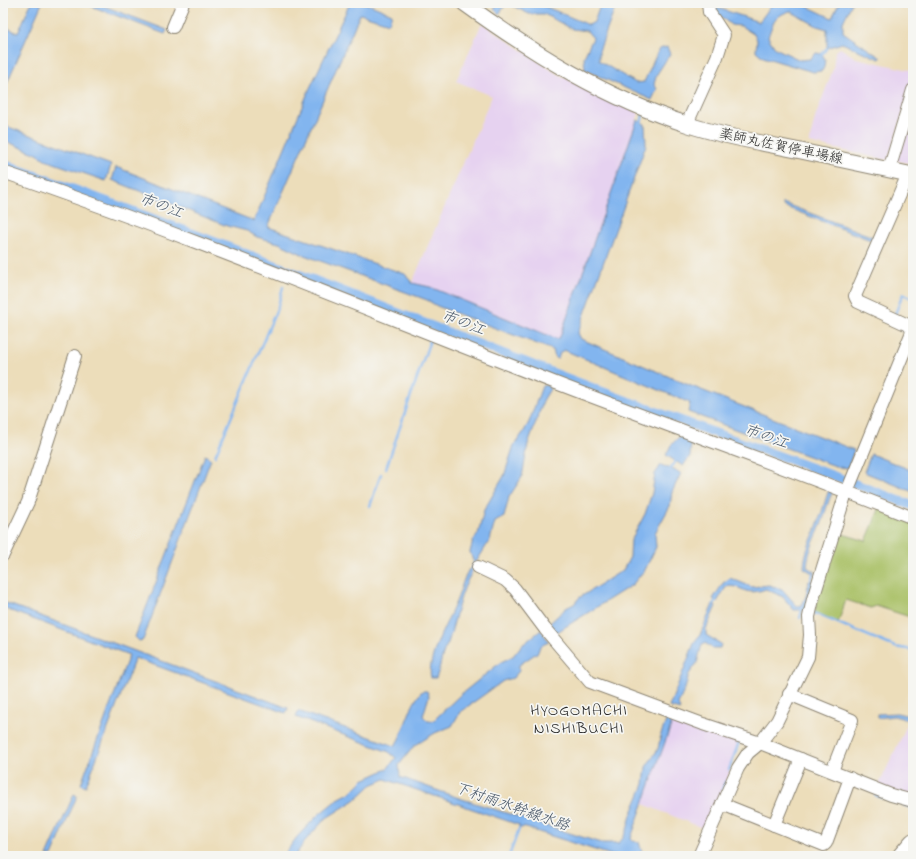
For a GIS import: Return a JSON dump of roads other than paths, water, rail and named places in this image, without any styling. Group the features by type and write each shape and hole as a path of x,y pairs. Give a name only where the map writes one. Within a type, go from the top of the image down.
{"highway":[{"path":"901,856 913,842"}],"main road":[{"name":"薬師丸佐賀停車場線","path":"464,3 513,39 573,75 646,109 689,126 738,139 911,175"}],"street":[{"path":"173,27 183,3"},
{"path":"689,126 690,117 717,57 724,35 709,12 708,3"},
{"path":"889,170 913,90"},
{"path":"3,172 114,211 559,384 846,491 913,518"},
{"path":"700,856 738,768 748,753 760,743 777,721 808,657 810,635 809,617 813,599 846,491 912,332 911,325 858,302 855,296 905,180 911,175"},
{"path":"3,555 28,502 75,356"},
{"path":"478,567 505,580 515,589 548,632 590,682 760,743 799,763 832,771 848,782 913,801"},
{"path":"789,694 852,720 832,771"},
{"path":"774,825 799,763"},
{"path":"722,804 824,845 848,782"}],"water":[{"path":"31,3 42,3 3,92 3,50 5,46 3,45 3,26 18,33"},
{"path":"83,3 96,3 167,30 165,34"},
{"path":"350,3 366,3 392,14 389,23 360,14 268,227 405,274 412,283 430,287 557,339 560,337 637,120 645,124 646,145 578,333 581,339 691,386 854,450 848,468 838,467 688,412 690,403 564,350 560,353 558,359 555,358 553,350 437,306 427,300 304,255 279,243 257,237 247,231 227,226 112,180 116,167 254,221 309,90"},
{"path":"498,3 507,3 499,14 494,9"},
{"path":"507,3 537,3 589,25 594,22 601,3 617,3 599,51 599,61 636,83 644,82 659,49 667,47 670,54 657,74 654,84 657,89 652,100 585,70 584,57 593,38 587,31 572,29 544,14 529,14"},
{"path":"778,3 800,3 832,18 839,3 852,3 843,22 843,32 881,58 879,59 842,43 827,48 827,29 817,26 790,11 781,15 775,21 768,37 775,48 800,60 810,59 816,53 822,54 825,59 822,71 813,72 763,57 756,51 757,40 755,35 741,26 731,25 713,10 718,8 759,22 771,6"},
{"path":"3,125 111,165 106,181 48,161 37,154 3,140"},
{"path":"783,203 876,238 873,241 783,206"},
{"path":"547,385 550,389 544,399 528,444 522,477 509,497 504,517 495,522 490,540 477,561 473,561 470,552 473,541 478,534 484,510 504,476 514,445 529,422 542,386"},
{"path":"680,436 691,441 690,456 683,466 666,455 671,445"},
{"path":"871,454 913,471 913,492 864,472"},
{"path":"205,455 211,459 143,640 139,641 135,637"},
{"path":"661,465 681,473 672,492 670,506 655,533 656,547 645,570 632,585 554,634 547,626 566,608 623,570 630,557 631,540 645,514 652,493 655,474"},
{"path":"829,490 833,491 811,549 808,561 807,567 815,571 814,574 804,568 804,561"},
{"path":"469,569 472,572 461,596 436,678 431,678 430,670 434,652"},
{"path":"730,578 752,587 769,585 782,589 797,606 802,605 806,596 809,581 813,582 806,610 794,610 783,597 766,589 751,592 729,586 726,587 717,602 713,599 723,583"},
{"path":"3,602 288,708 286,713 135,658 86,786 81,784 129,655 3,608"},
{"path":"713,604 716,606 706,629 706,635 721,644 720,648 712,648 705,643 702,644 697,663 689,674 685,689 678,704 680,710 669,707 695,641 700,635"},
{"path":"541,630 549,642 540,646 538,652 519,665 519,671 513,678 503,681 460,712 452,726 435,733 414,746 399,765 400,777 459,798 601,843 619,843 627,830 631,815 644,784 646,767 658,749 661,734 668,716 674,717 631,838 632,841 639,842 643,856 614,856 523,827 519,829 519,825 385,779 371,785 355,800 325,819 305,841 295,856 283,856 297,837 318,815 338,799 351,792 363,780 387,769 396,758 389,752 296,717 298,711 395,746 413,704 422,691 427,691 429,696 423,716 428,721 433,721 460,695 501,662 513,656 521,646"},
{"path":"897,713 913,717 913,721 894,716 877,718 877,714"},
{"path":"74,794 77,796 52,856 47,856"}],"waterway":[{"path":"715,3 715,8"},
{"path":"822,54 827,48"},
{"path":"641,125 643,114"},
{"name":"市の江","path":"3,164 150,217 515,358 913,506"},
{"path":"215,456 278,306 283,287"},
{"path":"895,314 903,294 913,299"},
{"path":"386,468 430,340"},
{"path":"670,470 677,459"},
{"path":"370,506 381,474"},
{"path":"3,540 8,531"},
{"path":"471,571 475,561"},
{"path":"811,581 813,574"},
{"path":"800,618 802,610"},
{"path":"814,613 895,647 913,650"},
{"path":"729,770 739,742"},
{"path":"722,790 725,782"},
{"path":"875,795 913,808"},
{"path":"699,839 711,814"},
{"path":"509,856 519,829"}],"district":[{"name":"HYOGOMACHI NISHIBUCHI","path":"579,720"}],"water label":[{"name":"下村雨水幹線水路","path":"512,807"}]}
